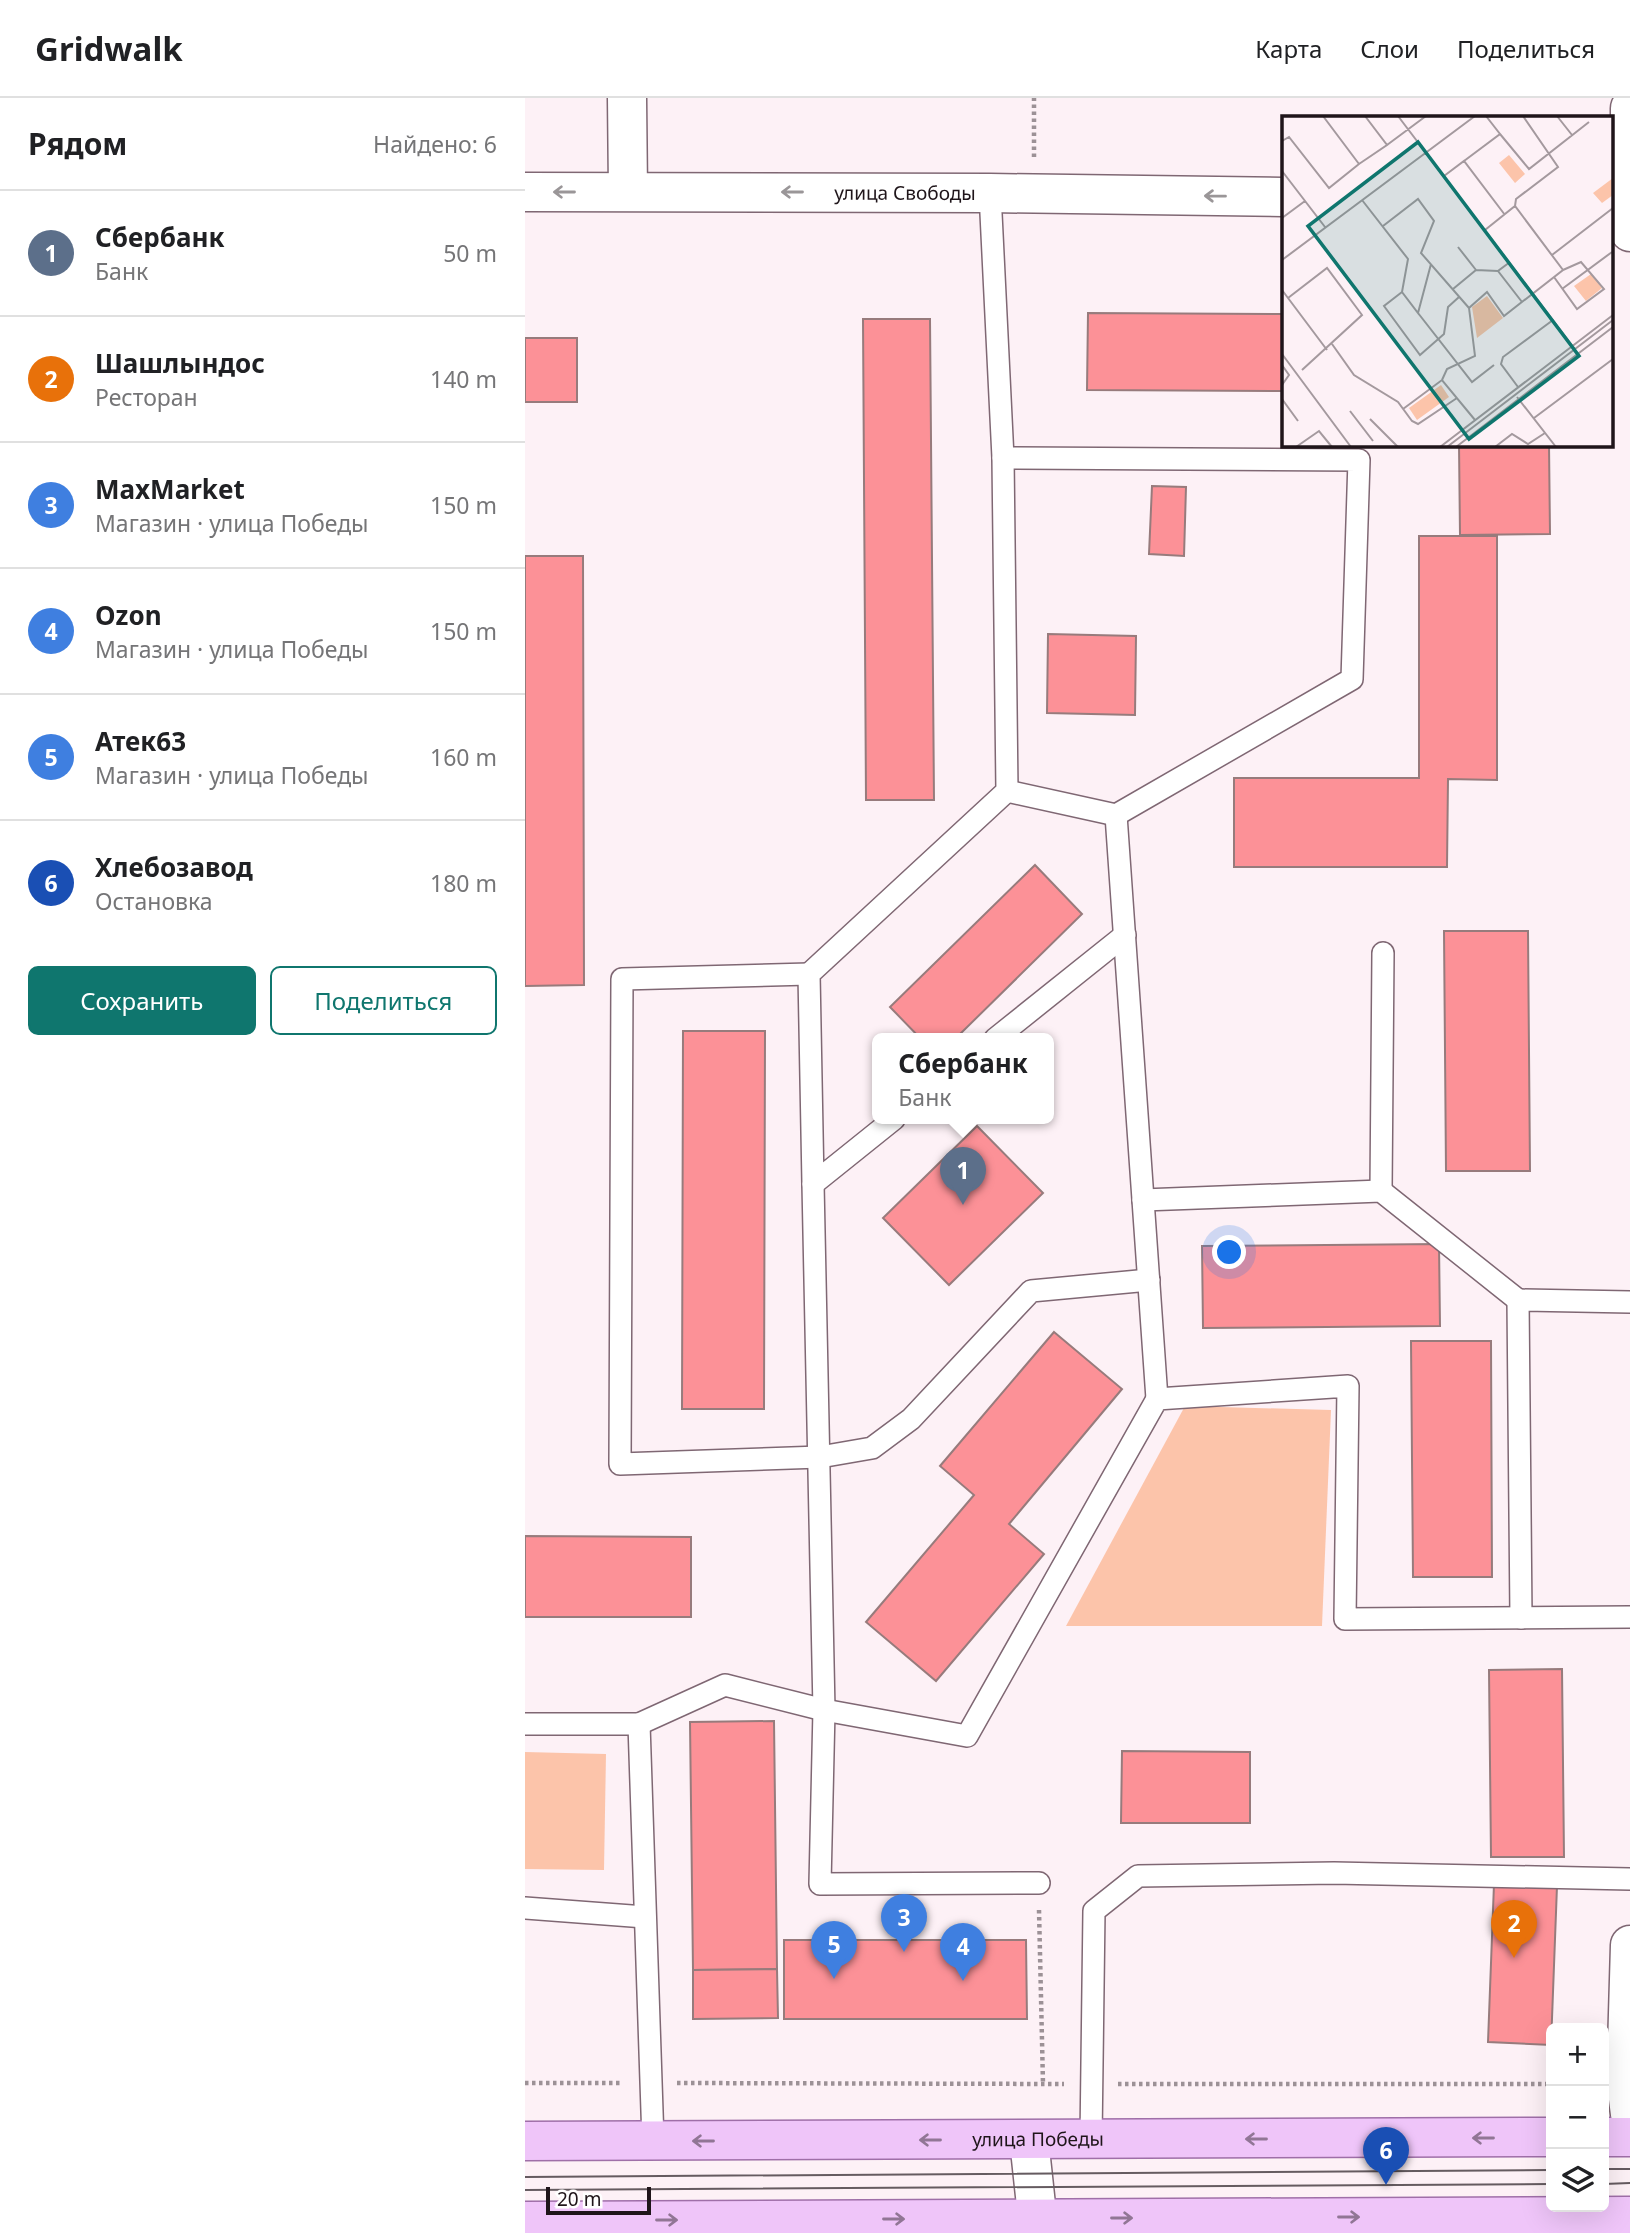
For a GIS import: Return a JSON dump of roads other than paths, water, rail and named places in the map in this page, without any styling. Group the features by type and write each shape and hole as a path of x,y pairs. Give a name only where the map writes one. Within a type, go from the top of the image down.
{"main road":[{"name":"улица Победы","path":"525,2141 1546,2137"},
{"path":"1609,2137 1630,2137"},
{"path":"525,2221 1038,2226 1630,2216"}],"street":[{"path":"627,98 628,191"},
{"path":"1630,108 1630,232"},
{"name":"улица Свободы","path":"525,192 1033,193 1282,197"},
{"path":"1630,1945 1626,2083 1630,2114"},
{"path":"1029,2140 1038,2226"}],"lane":[{"path":"990,193 1003,458 1007,791 809,974 622,979 619,1464 820,1457 872,1448 911,1419 1031,1291 1149,1280"},
{"path":"1003,458 1359,460 1352,678 1117,815 1007,791"},
{"path":"525,1724 639,1724 725,1685 824,1710 967,1736 1157,1399 1117,815"},
{"path":"1002,1033 1125,935"},
{"path":"1381,1191 1383,953"},
{"path":"809,974 824,1710 820,1884 1039,1883"},
{"path":"813,1184 888,1124"},
{"path":"1143,1200 1381,1191 1518,1300 1630,1301"},
{"path":"1518,1300 1521,1618"},
{"path":"1157,1399 1348,1387 1345,1619 1630,1617"},
{"path":"639,1724 653,2141"},
{"path":"1091,2139 1094,1910 1138,1876 1334,1873 1630,1879"},
{"path":"525,1908 645,1917"}],"tram line":[{"path":"1609,2169 1630,2169"},
{"path":"525,2177 1546,2170"},
{"path":"1609,2184 1630,2183"},
{"path":"525,2190 1546,2184"}],"place":[{"name":"Сбербанк","path":"963,1205"},
{"name":"MaxMarket","path":"904,1952"},
{"name":"Шашлындос","path":"1514,1958"},
{"name":"Атек63","path":"834,1979"},
{"name":"Ozon","path":"963,1981"},
{"name":"Хлебозавод","path":"1386,2185"}]}
